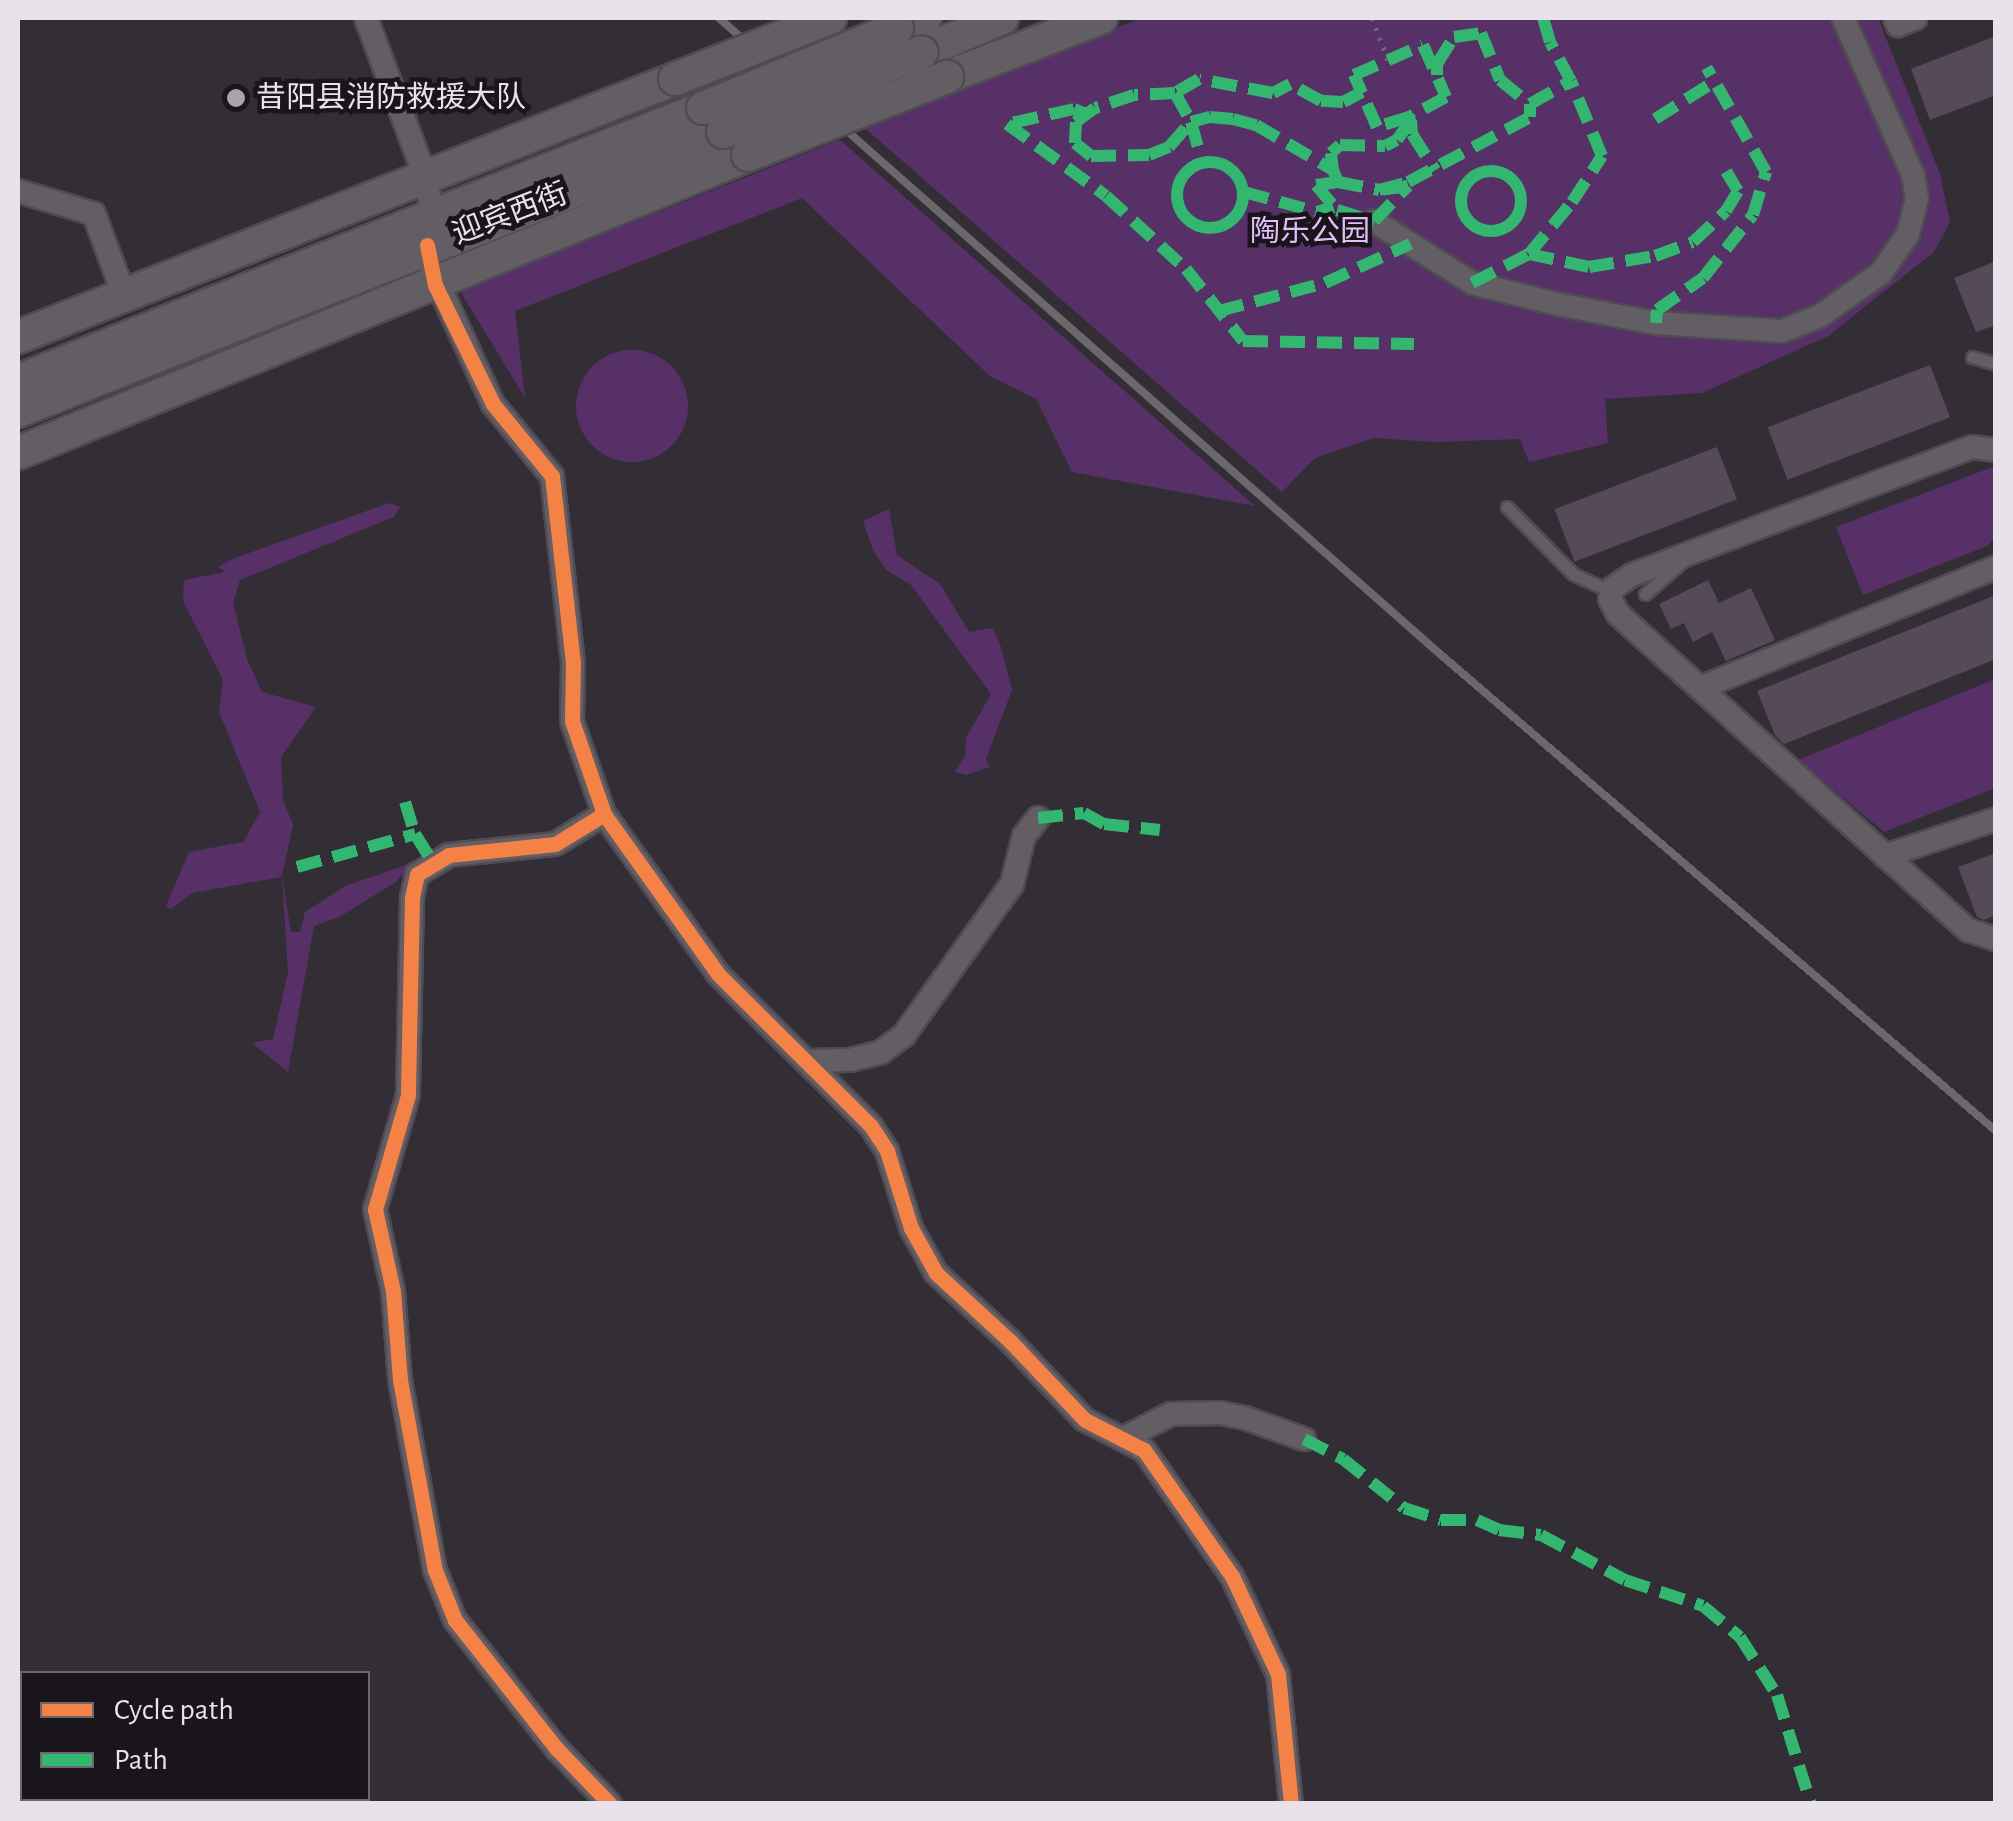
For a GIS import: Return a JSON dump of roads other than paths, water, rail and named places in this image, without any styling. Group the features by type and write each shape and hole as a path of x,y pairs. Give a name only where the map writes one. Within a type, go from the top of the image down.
{"street":[{"path":"366,18 425,176 434,284 493,404 552,476 573,662 572,721 604,814 718,974 871,1126 887,1152 911,1228 936,1273 1010,1341 1084,1420 1144,1450 1232,1576 1278,1674 1292,1804"},
{"path":"18,337 830,18"},
{"path":"1004,18 1019,49"},
{"name":"迎宾西街","path":"18,381 430,230 713,120 922,52 1004,18"},
{"path":"18,453 748,156 1101,18"},
{"path":"1374,220 1472,282 1557,304 1656,323 1782,331 1820,316 1881,273 1908,234 1918,199 1913,175 1843,18"},
{"path":"1895,18 1898,25 1916,18"},
{"name":"迎宾西街","path":"713,120 911,23"},
{"path":"18,191 94,214 124,295"},
{"name":"迎宾西街","path":"18,410 430,230"},
{"path":"1996,450 1972,446 1632,576 1612,592 1610,599 1618,614 1968,930 1996,939"},
{"path":"1700,688 1996,567"},
{"path":"604,814 555,844 448,855 417,874 412,898 408,1096 375,1209 393,1291 400,1380 442,1587 466,1634 557,1749 610,1804"},
{"path":"808,1061 850,1060 881,1052 904,1034 1012,884 1024,836 1038,818"},
{"path":"1885,856 1996,820"},
{"path":"1124,1438 1172,1414 1220,1414 1246,1418 1304,1439"}],"lane":[{"path":"1972,358 1996,364"},
{"path":"1507,507 1573,574 1612,592"},
{"path":"1645,594 1689,554"}],"railway":[{"path":"719,18 1440,654 1996,1131"}],"place":[{"name":"昔阳县消防救援大队","path":"236,98"}],"park label":[{"name":"陶乐公园","path":"1310,232"}]}
